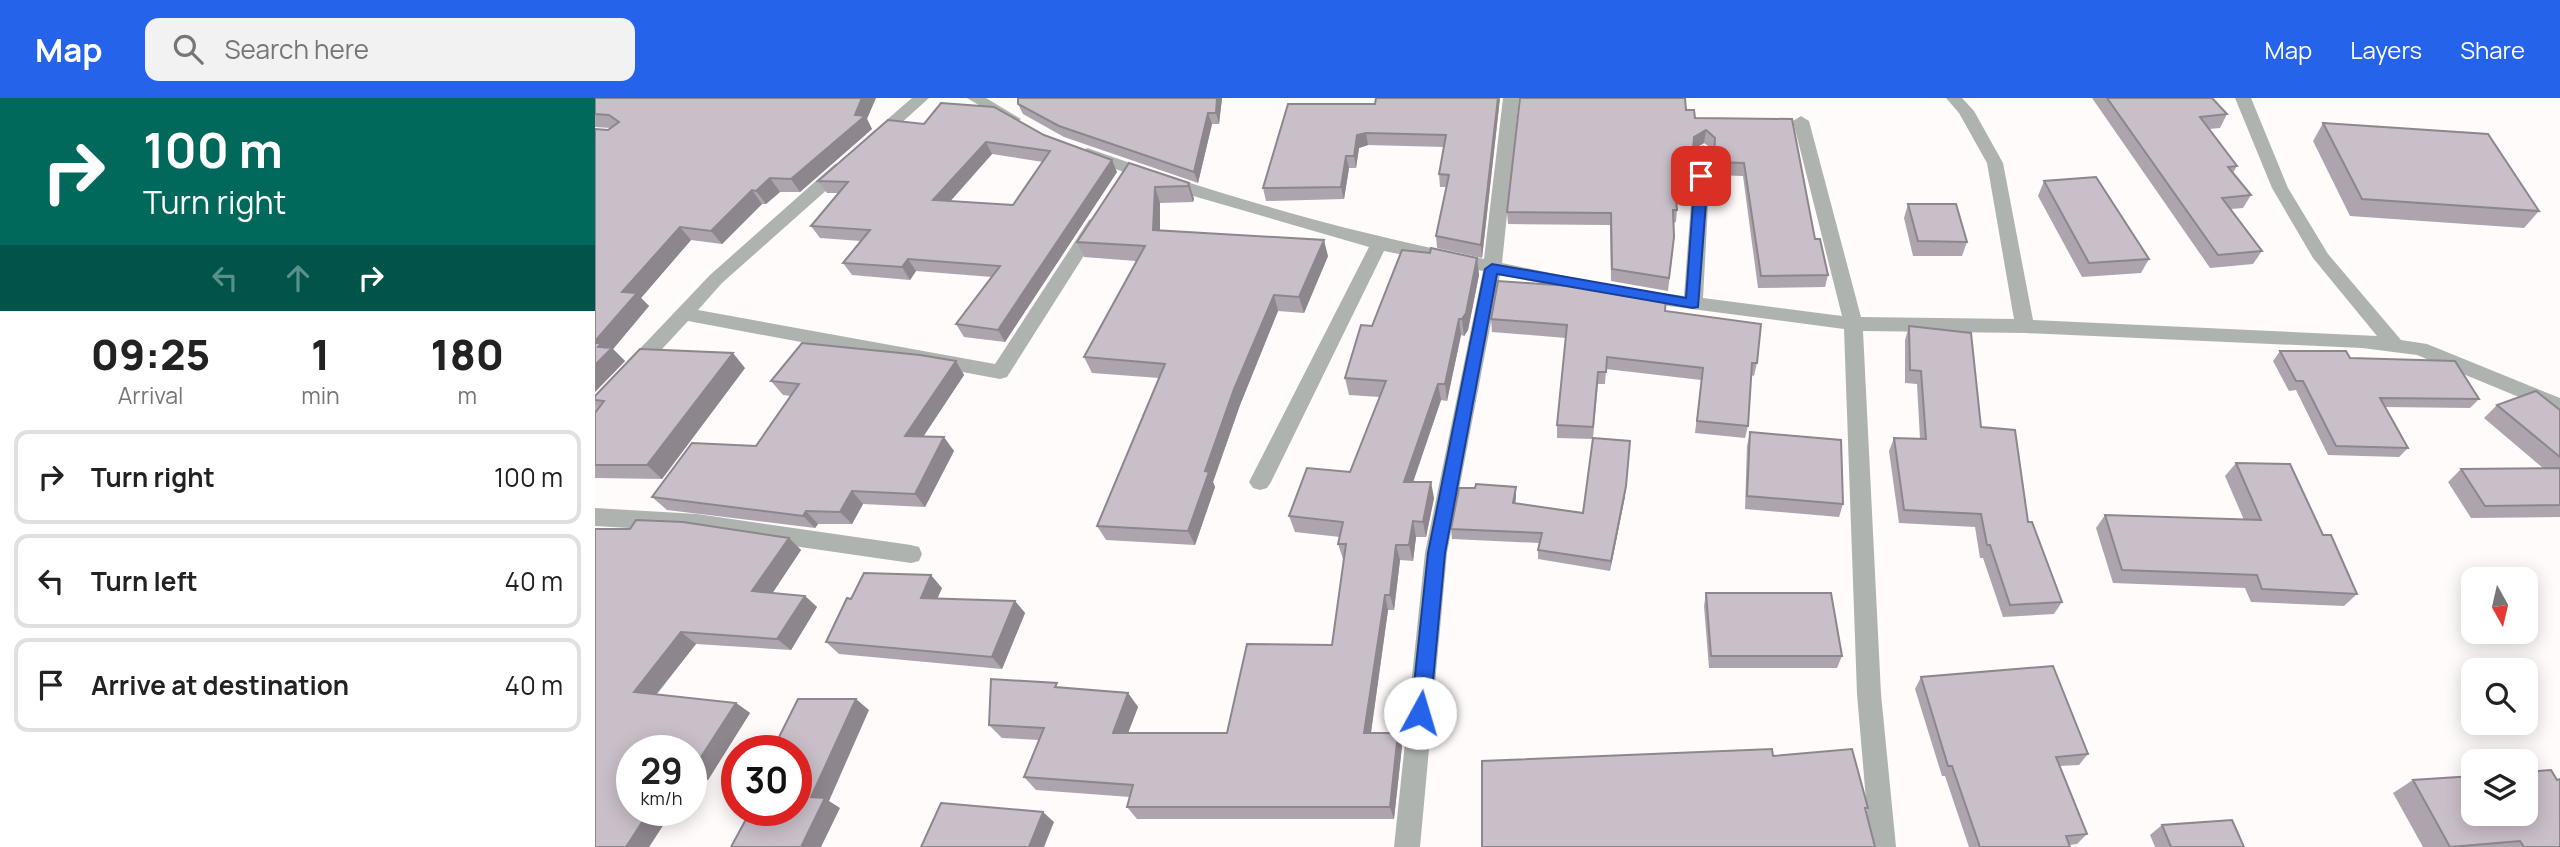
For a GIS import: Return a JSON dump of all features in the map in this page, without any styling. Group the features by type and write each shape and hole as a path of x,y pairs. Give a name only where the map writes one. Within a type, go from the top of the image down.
{"street":[{"path":"595,409 716,279 921,98"},
{"path":"975,98 1033,130"},
{"path":"1407,847 1437,553 1492,269 1511,98"},
{"path":"1954,98 1966,111 1996,163 2025,326"},
{"path":"2243,98 2280,188 2322,258 2396,346"},
{"path":"1801,121 1853,324 1870,694 1883,847"},
{"path":"1069,146 1127,175 1379,244 1492,269 1693,304 1853,324 2025,326 2362,341 2420,349 2560,406"},
{"path":"1693,304 1703,150"},
{"path":"683,314 1000,372 1101,214"},
{"path":"1260,482 1379,244"},
{"path":"595,517 697,523 911,554"}],"building":[{"path":"595,98 862,98 855,115 865,116 791,179 770,178 756,191 752,190 711,231 680,227 622,292 637,293 595,341 595,129 608,130 619,122 609,115 595,114"},
{"path":"1018,98 1217,98 1216,113 1208,113 1194,172 1059,126 1018,104"},
{"path":"1376,98 1498,98 1481,245 1436,236 1449,175 1439,174 1446,135 1357,135 1354,156 1346,156 1341,187 1263,188 1288,104 1375,104"},
{"path":"1520,98 1685,98 1686,110 1694,110 1695,118 1792,119 1815,239 1820,239 1828,275 1761,276 1744,163 1714,162 1715,138 1706,130 1694,137 1692,162 1673,161 1677,210 1673,210 1674,237 1669,278 1612,269 1611,213 1507,212"},
{"path":"2107,98 2212,98 2227,114 2200,117 2237,166 2228,167 2251,195 2222,198 2262,251 2218,255"},
{"path":"941,103 994,107 1044,135 1112,160 998,330 956,324 1000,266 908,259 902,267 843,263 870,230 811,226 848,182 818,181 888,120 924,124","holes":["986,142 1050,151 1013,205 933,200"]},
{"path":"2323,123 2488,134 2539,211 2362,199"},
{"path":"1129,163 1189,183 1188,186 1155,187 1153,230 1324,240 1299,297 1274,295 1234,389 1205,471 1209,472 1188,531 1097,526 1165,364 1084,357 1145,246 1077,242"},
{"path":"2096,177 2149,259 2089,263 2044,181"},
{"path":"1908,204 1956,204 1967,242 1918,241"},
{"path":"1431,248 1477,258 1466,313 1459,319 1445,384 1438,384 1404,482 1431,482 1423,522 1413,521 1409,545 1396,545 1390,595 1385,595 1364,733 1398,733 1390,807 1127,807 1133,785 1024,777 1044,728 989,725 991,679 1057,683 1055,687 1128,693 1113,733 1227,733 1247,644 1332,645 1346,544 1338,544 1343,522 1289,516 1307,468 1350,472 1386,381 1345,378 1361,325 1372,326 1402,250 1430,253"},
{"path":"1572,280 1666,297 1665,311 1761,324 1757,363 1752,363 1748,426 1697,421 1703,368 1607,357 1606,372 1598,372 1593,427 1557,425 1567,325 1491,319 1498,281 1570,286"},
{"path":"1909,326 1971,333 1981,427 2015,430 2028,522 2032,522 2062,602 2010,605 1990,545 1987,545 1981,514 1904,510 1894,438 1926,439 1921,371 1910,370"},
{"path":"595,343 601,343 598,347 612,348 595,365"},
{"path":"802,343 956,361 905,436 944,437 915,494 852,491 840,512 806,511 803,516 652,497 692,443 756,446 799,384 771,381"},
{"path":"640,349 733,353 647,465 595,465 595,413 604,401 595,400 595,396"},
{"path":"2280,351 2346,351 2350,358 2455,361 2479,399 2380,398 2408,448 2336,446 2303,381 2296,381"},
{"path":"2536,391 2560,410 2560,457 2497,405"},
{"path":"1750,432 1841,440 1843,504 1747,496"},
{"path":"1593,438 1630,441 1626,486 1611,561 1538,550 1542,533 1451,529 1459,488 1475,488 1476,484 1516,487 1513,503 1583,513"},
{"path":"2236,463 2290,464 2323,535 2331,535 2357,594 2262,589 2257,575 2122,570 2105,515 2261,520"},
{"path":"2560,468 2560,505 2485,506 2461,469"},
{"path":"636,520 683,522 789,538 752,591 805,596 777,639 681,632 634,692 736,703 707,748 707,735 616,735 616,826 640,826 626,847 595,847 595,529 630,529"},
{"path":"864,573 931,575 921,598 1015,601 992,657 826,642 847,598 851,599"},
{"path":"1706,593 1831,593 1842,656 1711,656"},
{"path":"2053,666 2088,754 2056,757 2087,834 2066,836 2070,847 1980,847 1952,766 1948,766 1921,677"},
{"path":"798,699 856,699 812,795 812,735 780,735"},
{"path":"1772,749 1773,756 1852,749 1875,847 1482,847 1482,761"},
{"path":"2551,770 2557,780 2560,779 2560,847 2524,847 2520,841 2450,847 2413,780 2461,777 2461,826 2538,826 2538,771"},
{"path":"812,797 825,798 812,825"},
{"path":"941,803 1043,812 1029,847 921,847"},
{"path":"2232,820 2244,847 2171,847 2162,825"},
{"path":"742,826 811,826 801,847 731,847"}],"route":[{"path":"1420,713 1437,553 1492,269 1693,304 1701,176"}]}
